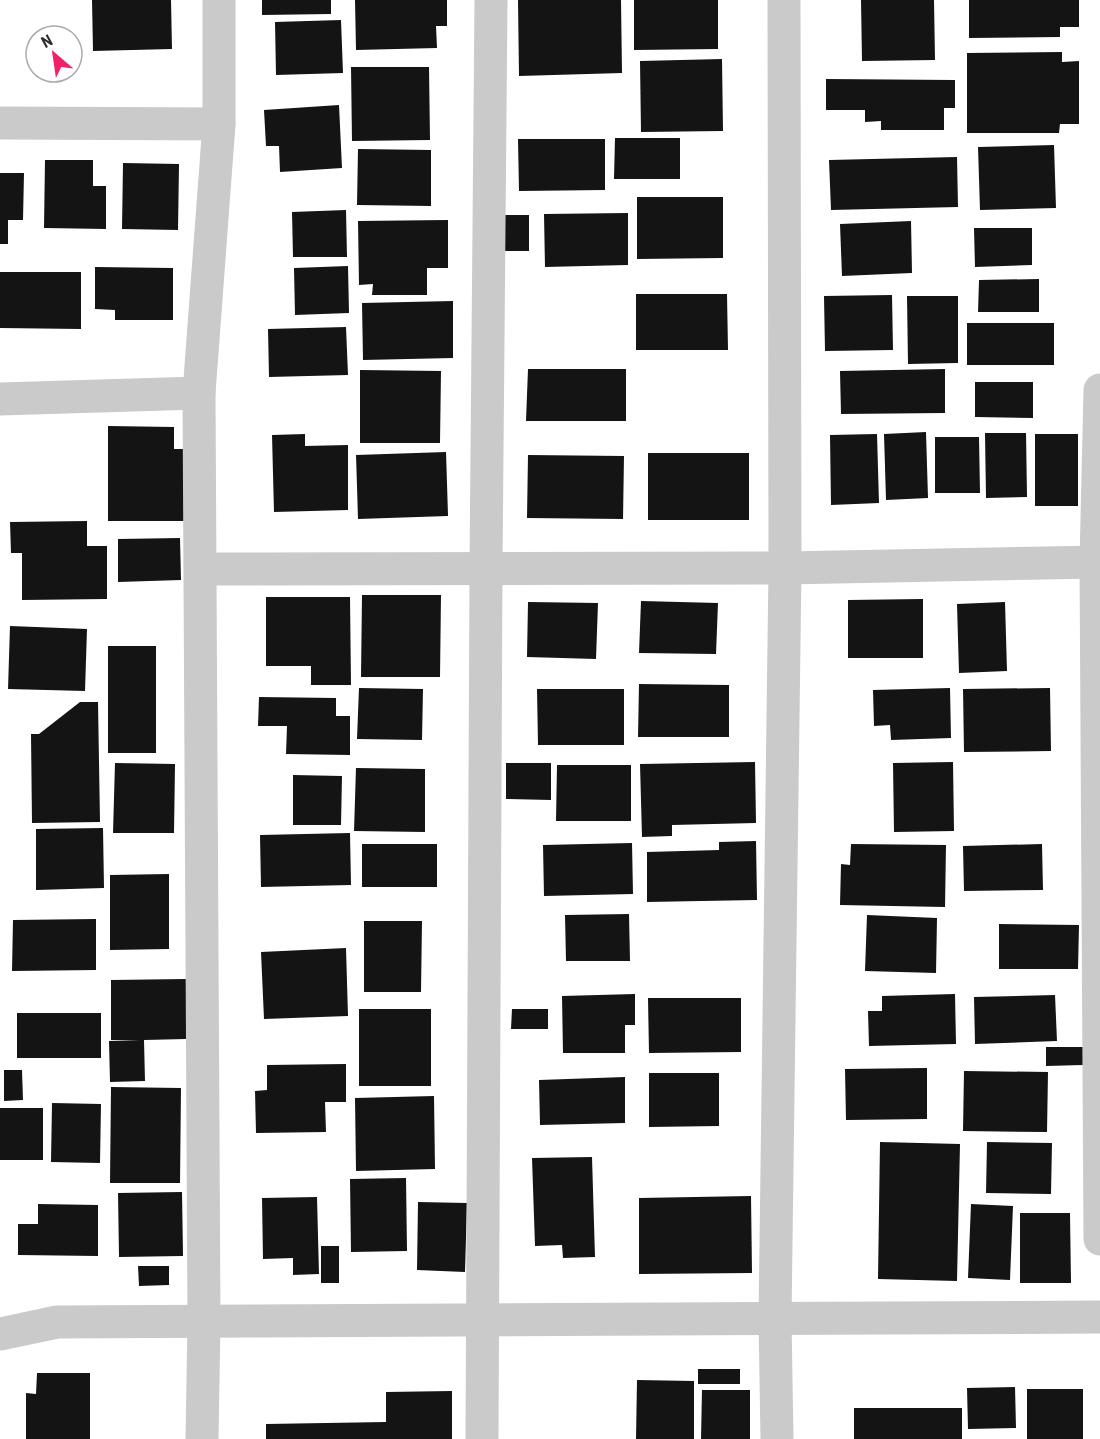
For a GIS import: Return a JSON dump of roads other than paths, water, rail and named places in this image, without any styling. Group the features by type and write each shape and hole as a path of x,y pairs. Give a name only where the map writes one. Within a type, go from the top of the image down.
{"street":[{"path":"202,1439 204,1322 199,393 219,124 219,0"},
{"path":"482,1439 491,0"},
{"path":"777,1439 776,1319 785,567 784,0"},
{"path":"0,123 219,124"},
{"path":"1100,390 1098,562 1100,1239"},
{"path":"0,399 199,393"},
{"path":"201,569 785,567 1098,562"},
{"path":"0,1334 57,1322 1100,1317"}]}
